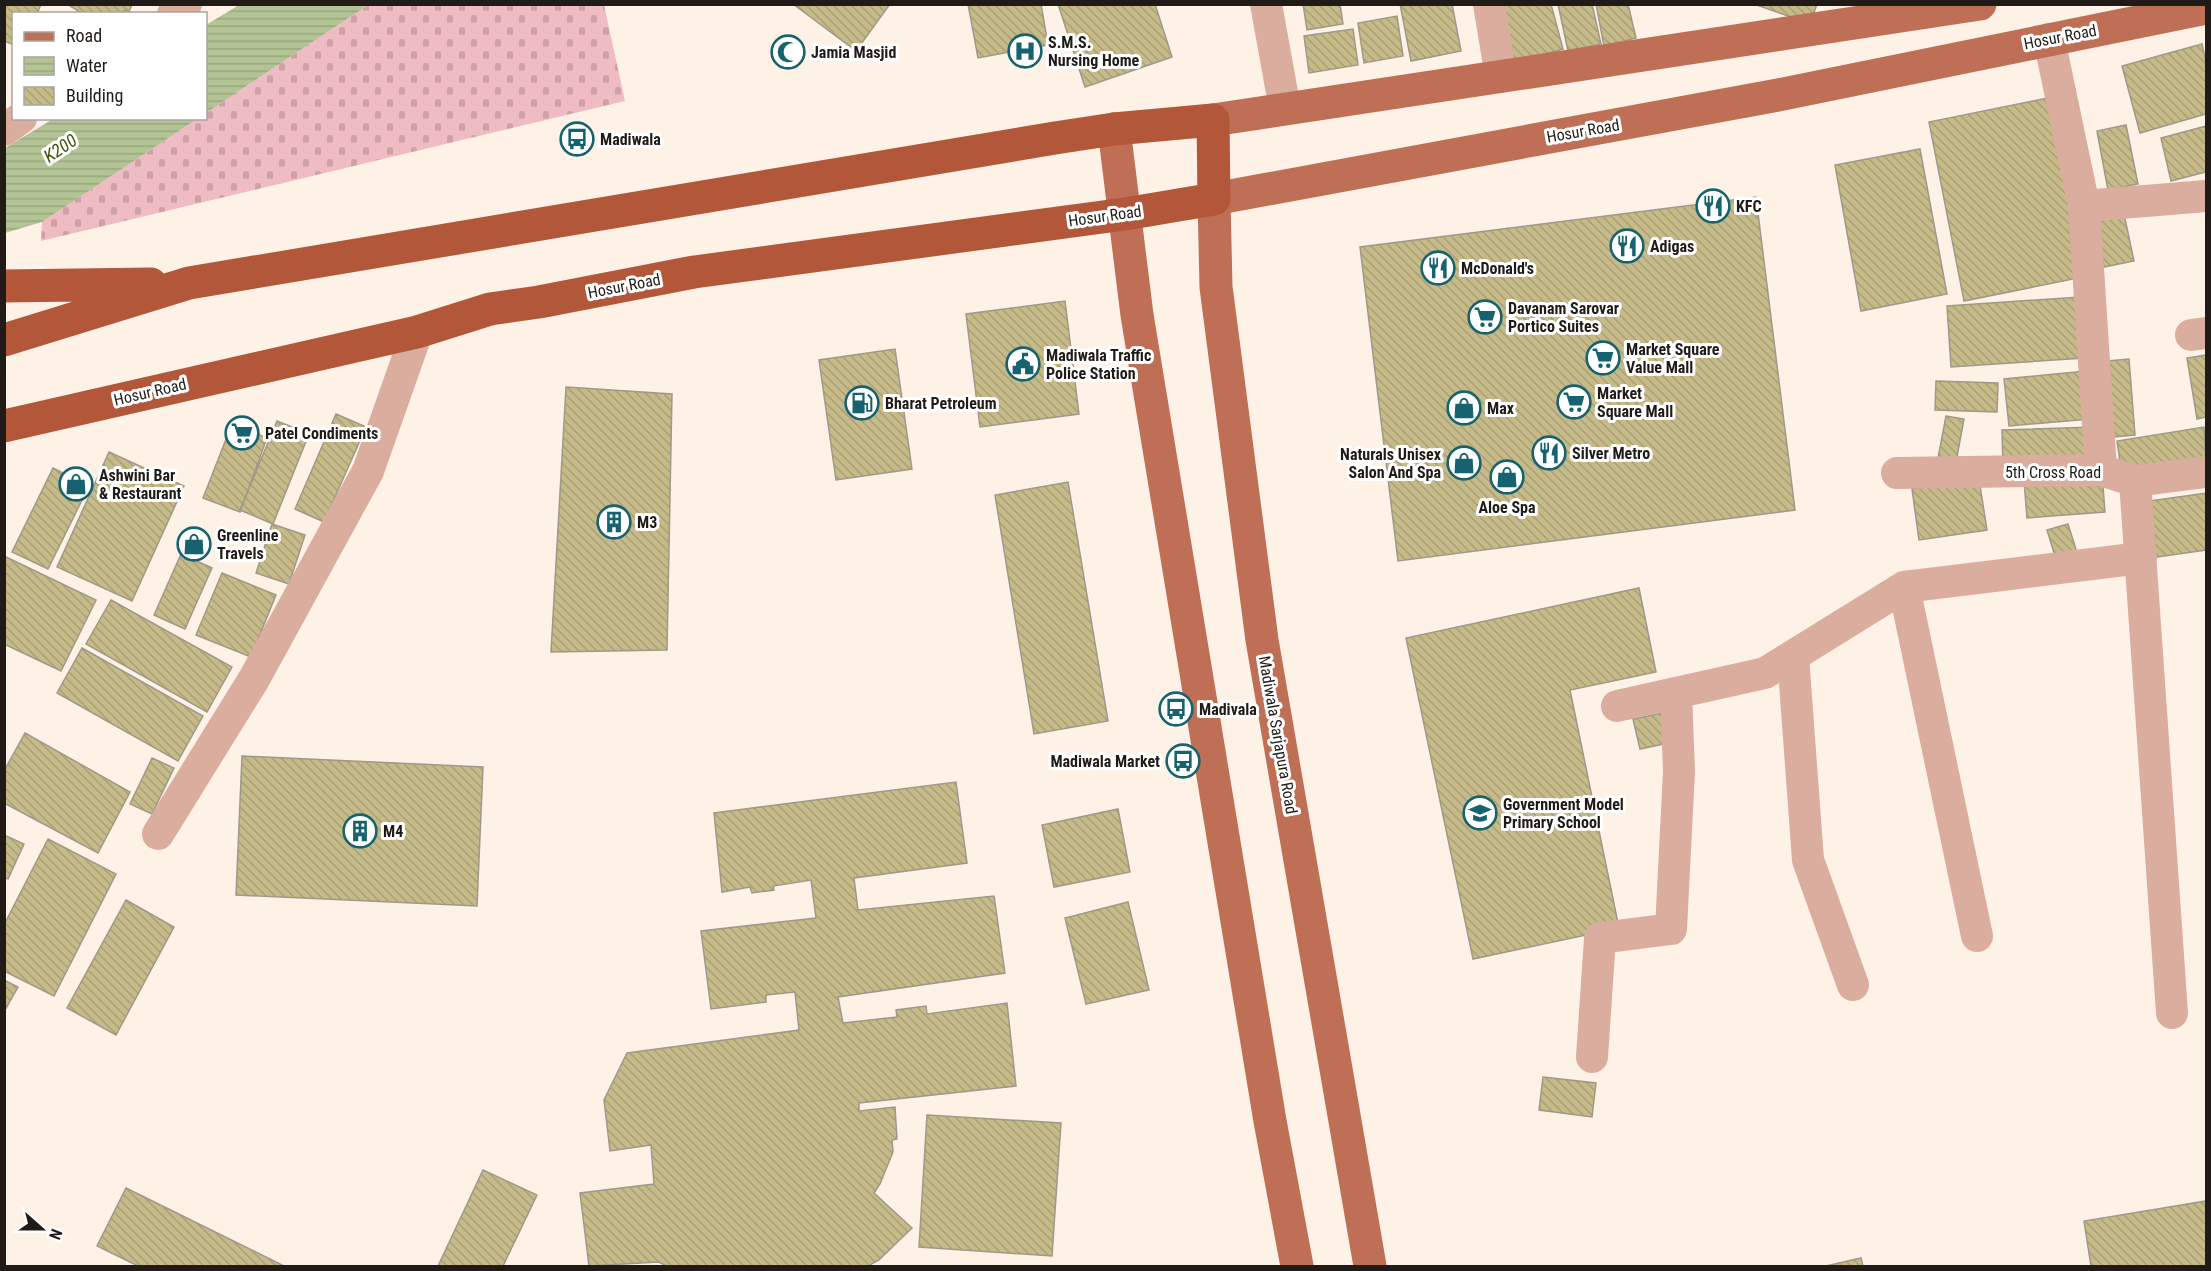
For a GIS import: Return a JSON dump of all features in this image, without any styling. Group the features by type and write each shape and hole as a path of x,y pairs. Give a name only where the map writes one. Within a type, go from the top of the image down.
{"highway":[{"path":"4,340 189,283 1114,129 1212,120 1214,199"},
{"name":"Hosur Road","path":"4,426 417,332 490,309 539,302 694,272 1125,214 1214,199"},
{"path":"4,286 189,283"}],"main road":[{"path":"1212,120 1980,4"},
{"name":"Hosur Road","path":"1214,199 1778,95 2206,8"},
{"path":"1114,129 1137,315 1266,1098 1297,1266"},
{"name":"Madiwala Sarjapura Road","path":"1214,199 1216,287 1262,640 1370,1266"}],"street":[{"path":"1266,4 1286,109"},
{"path":"1489,4 1502,77"},
{"path":"2049,39 2084,206 2101,470"},
{"path":"4,130 18,120"},
{"path":"2084,206 2206,196"},
{"path":"158,834 254,679 368,471 417,332"},
{"name":"5th Cross Road","path":"1898,473 2101,470 2135,481 2206,472"},
{"path":"2135,481 2172,1013"},
{"path":"1617,706 1765,673 1904,587 2141,558"},
{"path":"1904,587 1977,936"},
{"path":"1793,656 1808,860 1853,985"},
{"path":"1592,1057 1600,938 1671,929 1679,771 1676,693"}],"green space":[{"path":"368,5 604,5 625,101 41,241 42,222 195,120 207,120 207,112"}],"water":[{"path":"239,4 368,5 207,112 207,24"},
{"name":"K200","path":"51,120 195,120 42,222 5,233 5,148"}],"building":[{"path":"4,4 41,4 38,12 12,12 12,44 4,41"},
{"path":"67,4 132,4 129,12 125,10 124,12 80,12"},
{"name":"Jamia Masjid","path":"793,4 890,4 856,51"},
{"path":"968,4 1041,4 1048,45 978,58"},
{"path":"1058,4 1155,4 1172,57 1085,87"},
{"path":"1303,4 1340,4 1343,24 1307,30"},
{"path":"1400,4 1452,4 1461,51 1411,61"},
{"path":"1499,4 1551,4 1563,49 1515,63"},
{"path":"1558,4 1592,4 1601,44 1568,51"},
{"path":"1596,4 1628,4 1636,38 1604,46"},
{"path":"1754,4 1817,4 1810,24"},
{"path":"1397,16 1403,56 1364,63 1358,23"},
{"path":"1353,29 1358,65 1309,73 1304,36"},
{"path":"2202,44 2206,62 2206,114 2140,133 2122,66"},
{"path":"2048,98 2083,277 1964,301 1929,122"},
{"path":"2126,125 2138,184 2108,190 2097,131"},
{"path":"2206,126 2206,172 2171,181 2161,138"},
{"path":"1920,149 1947,294 1861,311 1835,165"},
{"path":"1756,197 1795,510 1398,561 1360,247"},
{"path":"2124,214 2134,261 2104,267 2095,220"},
{"path":"2080,297 2084,358 1951,367 1947,306"},
{"name":"Madiwala Traffic Police Station","path":"1065,301 1079,414 980,427 966,314"},
{"path":"895,349 912,469 836,480 819,360"},
{"path":"2206,355 2206,417 2197,419 2187,358"},
{"path":"2129,359 2135,435 2102,438 2096,362"},
{"path":"2086,371 2090,419 2009,426 2004,379"},
{"path":"1936,381 1998,383 1997,412 1935,410"},
{"name":"M3","path":"566,387 672,394 667,650 551,652"},
{"path":"336,414 366,427 324,522 295,509"},
{"path":"1946,416 1964,419 1956,462 1938,458"},
{"path":"277,421 309,434 273,524 240,510"},
{"path":"232,424 267,438 240,512 203,498"},
{"path":"2094,427 2096,461 2003,467 2002,430"},
{"path":"2204,427 2206,462 2122,475 2117,441"},
{"path":"109,452 184,486 132,601 57,567"},
{"path":"53,468 89,486 48,569 12,552"},
{"path":"2102,474 2105,512 2027,518 2024,481"},
{"path":"1979,479 1987,530 1919,540 1912,489"},
{"path":"1068,482 1108,721 1034,734 995,495"},
{"path":"2206,493 2206,550 2151,558 2143,502"},
{"path":"272,524 305,535 289,584 256,573"},
{"path":"2068,524 2079,559 2058,566 2047,530"},
{"path":"181,554 212,568 185,629 154,615"},
{"path":"4,556 96,600 61,671 4,644"},
{"path":"222,573 276,595 251,657 196,635"},
{"path":"1639,588 1656,672 1570,690 1619,928 1473,959 1406,638"},
{"path":"111,600 232,667 207,712 86,644"},
{"path":"82,648 203,716 178,761 57,693"},
{"path":"1668,712 1674,742 1640,749 1633,719"},
{"path":"25,733 130,792 98,853 4,803 4,771"},
{"name":"M4","path":"242,756 483,767 477,906 236,895"},
{"path":"152,758 174,768 152,814 130,804"},
{"path":"956,782 967,863 854,878 858,910 994,896 1005,973 838,997 843,1023 897,1017 896,1010 926,1006 927,1014 1007,1003 1016,1086 859,1103 859,1111 895,1107 897,1139 892,1140 893,1152 874,1193 912,1228 879,1260 868,1266 666,1266 659,1262 589,1266 580,1193 654,1184 651,1145 610,1151 604,1100 627,1053 799,1030 795,992 766,995 766,1002 711,1009 701,931 816,918 811,880 773,886 774,890 752,893 750,887 722,892 714,813"},
{"path":"1118,809 1130,872 1054,887 1042,825"},
{"path":"4,835 24,844 8,879 4,877"},
{"path":"48,839 116,874 54,996 4,971 4,925"},
{"path":"126,900 174,927 116,1035 67,1008"},
{"path":"1128,902 1149,990 1086,1004 1065,918"},
{"path":"4,980 18,987 4,1012"},
{"path":"1543,1077 1596,1083 1592,1117 1539,1110"},
{"path":"927,1115 1061,1123 1052,1256 919,1247"},
{"path":"483,1170 537,1195 503,1266 438,1266"},
{"path":"126,1188 284,1266 138,1266 97,1246"},
{"path":"2206,1201 2206,1266 2091,1266 2084,1221"},
{"path":"1861,1258 1863,1266 1826,1266"}],"place":[{"name":"S.M.S. Nursing Home","path":"1025,51"},
{"name":"Jamia Masjid","path":"788,52"},
{"name":"Madiwala","path":"577,139"},
{"name":"KFC","path":"1713,206"},
{"name":"Adigas","path":"1627,246"},
{"name":"McDonald's","path":"1438,268"},
{"name":"Davanam Sarovar Portico Suites","path":"1485,317"},
{"name":"Market Square Value Mall","path":"1603,358"},
{"name":"Madiwala Traffic Police Station","path":"1023,364"},
{"name":"Market Square Mall","path":"1574,402"},
{"name":"Bharat Petroleum","path":"862,403"},
{"name":"Max","path":"1464,408"},
{"name":"Patel Condiments","path":"242,433"},
{"name":"Silver Metro","path":"1549,453"},
{"name":"Naturals Unisex Salon And Spa","path":"1464,463"},
{"name":"Aloe Spa","path":"1507,477"},
{"name":"Ashwini Bar & Restaurant","path":"76,484"},
{"name":"M3","path":"614,522"},
{"name":"Greenline Travels","path":"194,544"},
{"name":"Madivala","path":"1176,709"},
{"name":"Madiwala Market","path":"1183,761"},
{"name":"Government Model Primary School","path":"1480,813"},
{"name":"M4","path":"360,831"}]}
